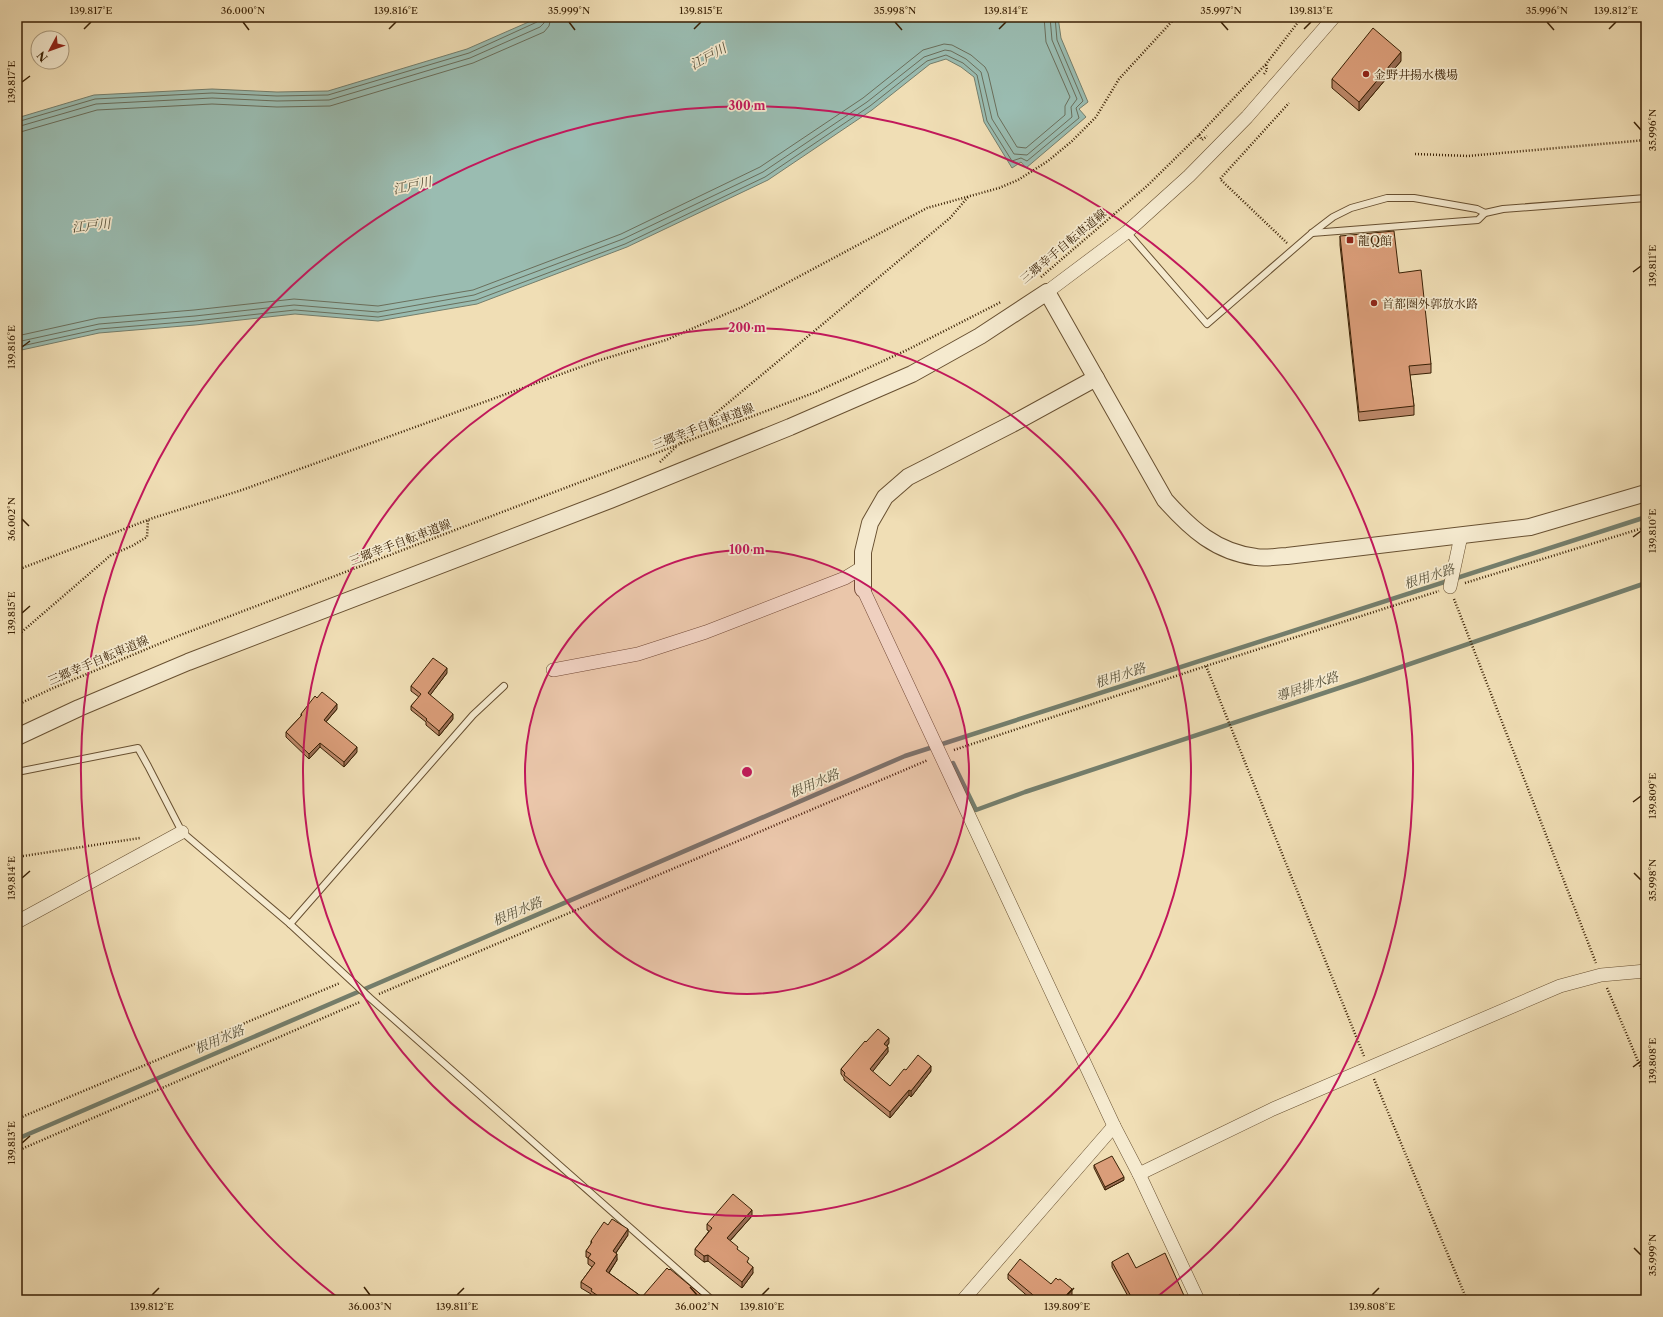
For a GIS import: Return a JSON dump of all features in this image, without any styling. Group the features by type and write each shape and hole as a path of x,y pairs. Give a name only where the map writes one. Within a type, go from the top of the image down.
{"street":[{"path":"17,736 188,662 610,500 790,427 912,374 980,336 1043,286 1128,232 1189,176 1247,117 1334,17"},
{"path":"1043,286 1166,500 1186,523 1210,542 1235,553 1258,558 1287,556 1530,527 1646,493"},
{"path":"1096,378 1012,424 908,477 885,497 870,523 863,552 863,589 1114,1126 1139,1174 1198,1300"},
{"path":"1450,587 1461,536"},
{"path":"553,670 638,654 706,632 845,578 863,567"},
{"path":"17,922 182,832"},
{"path":"1139,1174 1274,1109 1560,986 1601,975 1646,971"},
{"path":"963,1300 1114,1126"}],"lane":[{"path":"1128,232 1207,324 1312,233 1333,217 1351,208 1387,198 1414,198 1476,209 1485,213"},
{"path":"1312,233 1478,220 1485,213 1503,209 1646,198"},
{"path":"290,924 473,715 504,686"},
{"path":"17,772 138,748 182,832 290,924 370,998 712,1300"}],"path":[{"path":"17,570 148,520 242,490 597,361 666,340 742,307 927,208 999,188 1018,180 1048,161 1072,142 1096,117 1119,80 1176,17"},
{"name":"三郷幸手自転車道線","path":"1043,286 1199,135 1266,64 1302,17"},
{"path":"1289,103 1220,180 1293,249"},
{"path":"1415,154 1468,156 1646,140"},
{"path":"654,465 660,462 678,445 950,218 969,196"},
{"name":"三郷幸手自転車道線","path":"17,705 58,686 178,636 816,392 907,350 1006,300"},
{"path":"17,636 111,555 132,546 147,537 148,520"},
{"path":"17,1151 370,998 940,755 1206,666 1450,587 1646,527"},
{"path":"1450,587 1601,975 1646,1080"},
{"path":"1206,666 1369,1068 1467,1300"},
{"path":"17,857 143,838"},
{"path":"17,1119 350,979"}],"water":[{"name":"江戸川","path":"540,17 1058,17 1061,38 1088,102 1079,109 1086,117 1026,168 1021,162 1012,168 984,122 974,77 961,67 946,59 930,64 872,110 768,180 627,247 477,304 378,321 295,314 195,325 99,333 17,351 17,118 94,95 212,89 277,92 328,91 467,49"}],"building":[{"name":"金野井揚水機場","path":"1373,28 1401,52 1359,102 1332,79"},
{"path":"1394,231 1399,273 1421,270 1431,364 1409,366 1414,406 1359,412 1340,236"},
{"path":"433,658 447,668 428,693 453,714 439,731 411,706 421,694 411,686"},
{"path":"322,692 337,704 324,720 357,747 344,762 320,743 309,754 286,732 302,715 301,714 315,696 317,698"},
{"path":"878,1029 889,1038 884,1044 888,1047 870,1069 890,1086 918,1055 931,1066 911,1091 909,1090 890,1112 844,1075 845,1073 841,1069 865,1041 866,1042"},
{"path":"1112,1156 1124,1177 1105,1187 1094,1165"},
{"path":"733,1194 752,1210 727,1238 738,1247 737,1249 749,1258 747,1262 753,1267 742,1282 708,1255 704,1256 695,1249 712,1228 707,1224"},
{"path":"612,1219 628,1229 613,1251 617,1254 606,1271 642,1297 667,1268 705,1298 706,1297 710,1300 604,1300 591,1291 592,1289 581,1282 595,1263 588,1258 591,1254 586,1251 604,1222 608,1225"},
{"path":"1128,1253 1136,1268 1165,1253 1186,1300 1133,1300 1112,1262"},
{"path":"1020,1259 1051,1284 1056,1278 1058,1280 1060,1279 1072,1289 1062,1300 1052,1300 1047,1295 1042,1300 1039,1300 1008,1274"},
{"path":"1240,1295 1242,1300 1228,1300"}],"waterway":[{"name":"根用水路","path":"17,1139 905,756 1646,517"},
{"name":"導居排水路","path":"953,763 976,810 1025,792 1366,679 1646,583"}],"place":[{"name":"金野井揚水機場","path":"1366,74"},
{"name":"龍Q館","path":"1350,240"},
{"name":"首都圏外郭放水路","path":"1374,303"}]}
